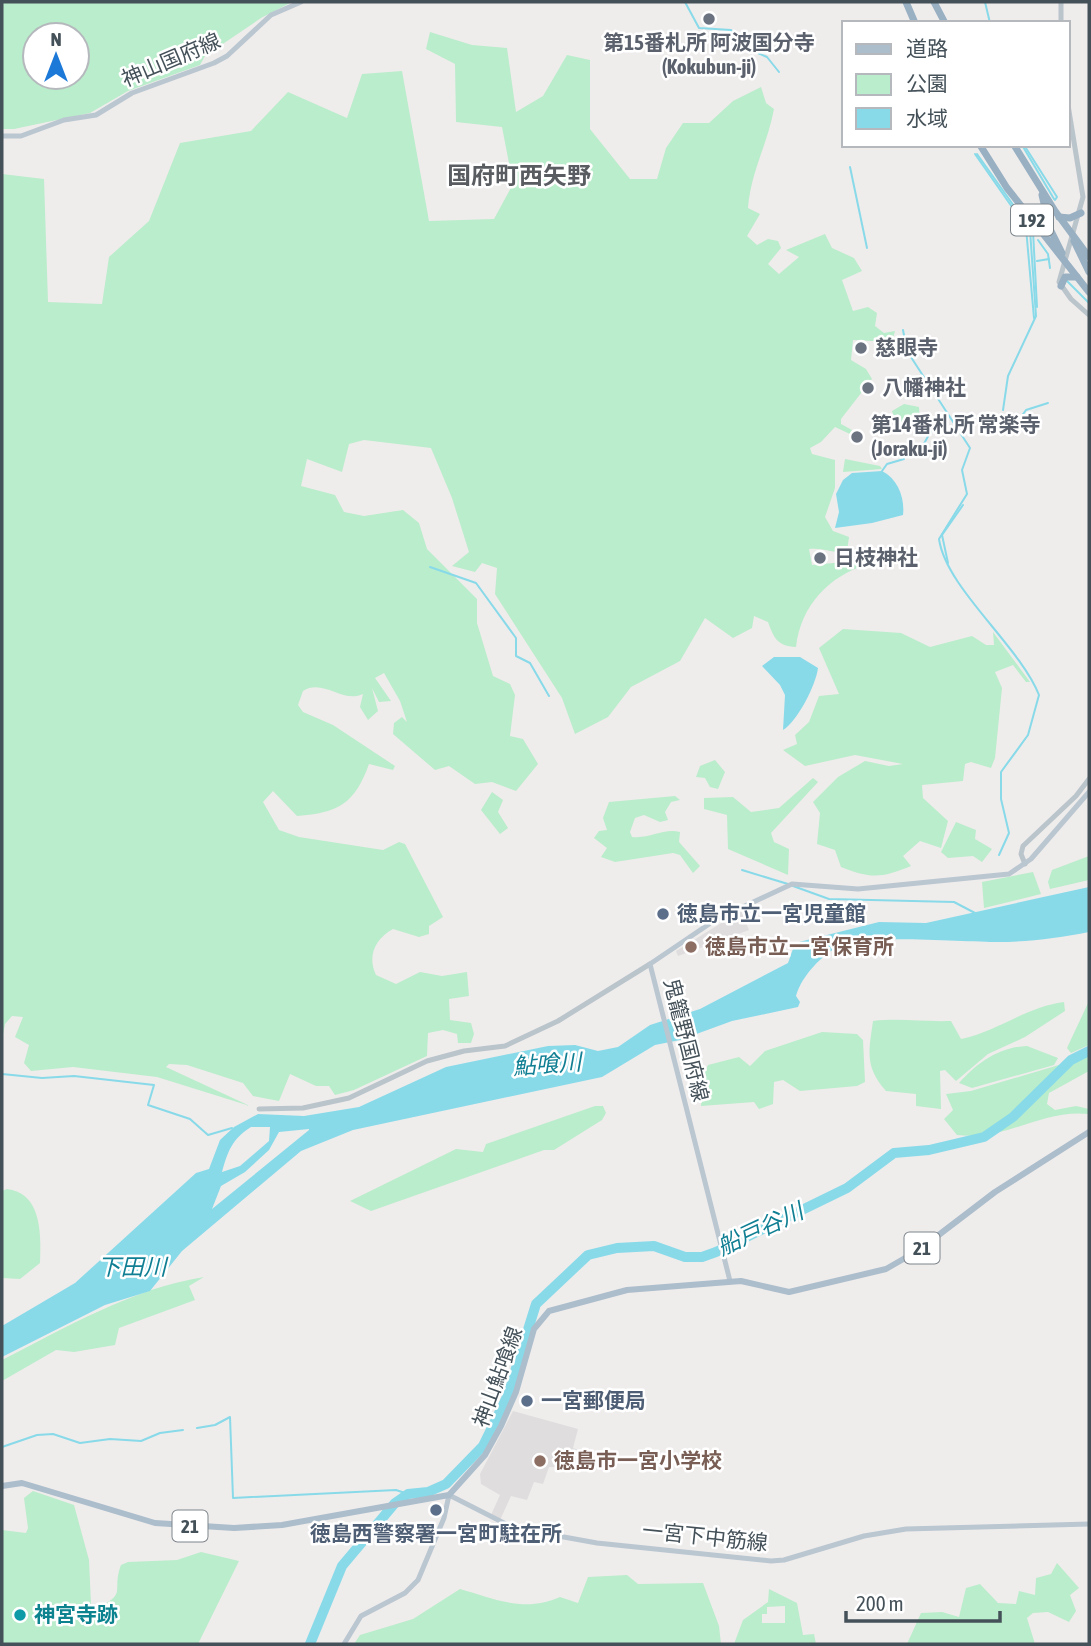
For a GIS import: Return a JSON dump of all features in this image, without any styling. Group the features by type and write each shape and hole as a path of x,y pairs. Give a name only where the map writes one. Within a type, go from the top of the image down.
{"highway":[{"path":"906,2 914,21"},
{"path":"934,2 944,21"},
{"name":"192","path":"981,147 1007,188 1089,292"},
{"name":"192","path":"1015,147 1058,216 1089,257"},
{"path":"1040,188 1050,229 1064,260"},
{"path":"1058,216 1070,218 1081,213"},
{"path":"1073,237 1089,272"},
{"path":"1061,286 1066,276 1077,276"}],"main road":[{"name":"神山国府線","path":"2,136 21,136 64,120 96,115 132,93 214,63 227,57 271,15 301,2"},
{"name":"鬼籠野国府線","path":"730,1281 650,964 715,920 784,886 792,884 858,889 1005,875 1025,864 1089,792"},
{"name":"神山鮎喰線","path":"449,1495 485,1455 501,1426 516,1392 534,1329 545,1314 627,1290 730,1281 789,1293 886,1269 919,1250 978,1203 1089,1132"},
{"name":"21","path":"2,1486 22,1483 139,1518 177,1525 282,1525 449,1495"},
{"name":"一宮下中筋線","path":"449,1495 514,1528 597,1543 771,1561 784,1560 864,1536 906,1529 1089,1524"},
{"path":"344,1644 361,1616 405,1593 418,1580 444,1518 449,1495"}],"street":[{"path":"1061,2 1061,21"},
{"path":"1070,117 1083,197 1081,213 1059,276 1061,286 1089,315"},
{"path":"1025,864 1021,854 1023,846 1076,796 1089,779"},
{"path":"259,1110 303,1108 349,1098 427,1061 464,1051 505,1046 558,1021 650,964"}],"shaded area":[{"path":"741,911 749,930 678,956 676,951"},
{"name":"徳島市一宮小学校","path":"513,1411 578,1429 573,1448 595,1456 593,1468 549,1467 543,1484 534,1482 527,1500 511,1496 500,1520 491,1515 500,1495 481,1484 480,1474"}],"green space":[{"path":"2,2 292,2 261,18 205,56 200,65 128,91 90,113 14,129 2,129"},
{"path":"430,32 472,45 507,48 516,112 543,96 567,55 590,60 590,129 630,179 657,179 666,148 683,123 709,123 733,101 761,87 766,103 774,109 748,208 760,214 747,236 757,245 768,239 778,241 781,248 768,264 779,274 799,257 786,250 825,234 832,248 854,258 862,271 842,280 853,311 868,307 877,313 875,326 884,333 895,331 892,342 853,340 851,360 866,369 872,379 841,419 841,424 852,430 850,434 835,427 821,442 810,448 812,454 835,460 835,488 825,517 833,531 849,537 847,551 809,549 812,565 866,560 868,564 841,576 819,594 804,618 796,647 780,643 774,637 768,622 754,616 752,628 733,638 705,618 680,661 631,687 608,717 575,734 562,698 495,594 497,568 482,563 475,572 452,566 469,552 452,498 431,448 364,440 349,444 342,472 307,459 301,486 335,495 344,512 364,516 403,510 419,523 427,549 477,599 477,623 493,676 510,684 515,695 510,736 523,739 538,764 516,791 492,782 475,784 449,766 435,770 393,734 394,723 402,717 407,722 400,701 384,673 375,678 391,701 379,702 372,688 378,711 368,720 360,707 363,694 348,696 318,687 310,688 303,691 298,705 303,712 333,725 395,766 393,770 369,764 358,788 344,804 312,815 297,816 273,791 263,802 279,830 299,837 383,850 399,842 405,844 443,917 429,926 429,934 419,937 393,929 387,933 374,949 373,968 376,975 396,984 420,972 442,976 467,972 469,996 449,999 450,1020 471,1023 474,1034 471,1043 458,1043 457,1034 443,1030 428,1033 427,1056 354,1090 335,1095 329,1086 316,1086 290,1074 279,1101 253,1096 243,1083 187,1065 169,1064 166,1067 250,1106 157,1077 73,1067 31,1071 24,1063 29,1045 15,1037 23,1017 12,1016 5,1024 2,1040 2,174 44,179 48,302 102,304 109,257 149,221 180,143 251,131 288,92 347,118 362,74 402,71 429,221 494,219 513,184 502,127 456,122 455,64 426,49"},
{"path":"904,404 919,407 920,424 898,427 892,411"},
{"path":"845,459 880,466 882,469 843,472"},
{"path":"843,629 901,633 930,647 972,636 986,645 994,645 993,632 1030,682 1026,682 1013,665 995,672 1002,688 995,758 991,768 971,762 965,764 963,781 922,785 923,798 948,821 941,848 920,841 903,856 911,866 884,875 861,874 841,867 835,850 817,844 820,813 813,802 838,777 865,761 889,766 903,764 855,755 805,766 783,750 797,744 795,735 809,722 819,696 839,694 819,648"},
{"path":"715,760 725,772 718,789 710,787 705,778 696,777 700,766"},
{"path":"813,778 818,782 771,833 774,842 789,849 788,875 728,849 727,815 704,809 704,798 733,797 751,812 779,808"},
{"path":"492,792 503,800 498,812 508,828 500,834 481,810"},
{"path":"675,796 680,800 671,802 665,812 668,820 660,822 644,815 635,818 630,832 632,837 639,837 668,831 680,832 679,842 700,866 693,873 680,855 673,853 615,862 601,857 607,848 594,838 599,831 607,830 603,818 609,802"},
{"path":"956,822 976,830 975,839 992,849 982,862 973,856 948,858 941,852"},
{"path":"1089,856 1089,880 1050,889 1048,882 1052,870"},
{"path":"1033,872 1041,894 984,908 982,882"},
{"path":"1089,1001 1089,1045 1071,1053 1067,1048"},
{"path":"1064,1002 1065,1011 1025,1037 988,1054 956,1081 945,1070 940,1071 941,1109 916,1106 916,1094 886,1091 871,1066 873,1021 951,1021 961,1039 987,1031 1037,1009"},
{"path":"822,1032 857,1034 863,1040 865,1082 857,1086 800,1091 783,1080 774,1082 773,1104 759,1109 754,1102 701,1106 703,1075 708,1065 739,1057 750,1066 765,1051"},
{"path":"1027,1046 1058,1058 1054,1065 972,1088 959,1083 989,1057 1007,1049"},
{"path":"1089,1056 1089,1071 1049,1093 1047,1104 1055,1110 1076,1106 1089,1109 1089,1114 1056,1116 992,1134 975,1136 957,1135 944,1119 953,1110 946,1094 971,1091"},
{"path":"595,1106 603,1106 606,1113 602,1120 554,1150 544,1150 371,1211 350,1201 456,1149 483,1152 486,1144"},
{"path":"7,1189 19,1192 27,1198 37,1217 39,1228 40,1263 20,1279 2,1278 2,1191"},
{"path":"204,1277 189,1286 195,1300 119,1328 115,1345 74,1352 56,1350 2,1381 2,1360 50,1335 151,1290"},
{"path":"33,1491 74,1505 89,1560 91,1604 96,1608 116,1595 121,1565 128,1562 177,1560 201,1552 239,1561 198,1644 2,1644 2,1530 26,1533 28,1528 24,1498"},
{"path":"1057,1563 1079,1588 1070,1595 1076,1611 1069,1622 1048,1612 1033,1613 1027,1618 1035,1644 907,1644 921,1613 942,1612 959,1617 966,1588 980,1584 998,1603 1016,1604 1019,1591 1035,1595 1036,1578 1051,1574"},
{"path":"627,1575 638,1584 703,1583 719,1626 721,1644 354,1644 360,1635 413,1619 460,1589 510,1603 535,1604 560,1597 578,1603 588,1577"},
{"path":"769,1589 797,1603 803,1635 814,1634 816,1644 734,1644 743,1620 768,1602","holes":["785,1606 785,1623 762,1623 762,1614 767,1614 767,1607"]}],"water":[{"path":"882,471 888,474 899,490 903,515 835,528 839,512 836,494 843,480 852,473"},
{"path":"774,657 800,657 818,668 805,702 783,730 785,695 780,685 762,666"},
{"name":"下田川","path":"1089,887 1089,932 1009,942 892,939 841,945 820,960 803,981 796,996 800,1002 798,1007 732,1021 680,1040 655,1045 602,1077 353,1130 301,1151 182,1251 150,1291 105,1305 2,1357 2,1326 75,1283 196,1173 209,1169 220,1140 234,1127 258,1114 304,1116 359,1107 446,1067 548,1046 575,1045 598,1051 618,1047 650,1025 700,1009 788,963 795,943 879,922 926,923","holes":["251,1127 270,1127 269,1141 240,1166 222,1172 232,1146 239,1136","309,1130 212,1209 221,1186 245,1172 269,1150 279,1132"]}],"waterway":[{"path":"685,2 699,28 731,30 746,48 767,57 779,72"},
{"path":"985,2 990,21"},
{"path":"1023,147 1054,199"},
{"path":"1025,147 1057,197 1055,200"},
{"path":"975,154 1024,224"},
{"path":"977,154 1026,223"},
{"path":"850,167 867,248"},
{"path":"1037,220 1042,214"},
{"path":"1039,222 1043,216"},
{"path":"1026,228 1034,318"},
{"path":"1003,410 1008,376 1036,316 1030,230"},
{"path":"1033,231 1037,307"},
{"path":"1038,240 1048,254 1050,268"},
{"path":"1037,261 1049,259"},
{"path":"1066,280 1089,303"},
{"path":"903,330 907,351 970,448 962,470 967,494 939,539 944,558 968,597 1016,656 1039,695 1028,735 1001,772 1001,799 1009,833 999,855"},
{"path":"1008,435 1026,410 1048,403"},
{"path":"921,449 931,431 943,432 956,426"},
{"path":"882,471 887,464 904,459"},
{"path":"948,563 942,535 963,505"},
{"path":"430,567 476,583 516,638 516,656 530,663 549,696"},
{"path":"742,870 788,884"},
{"path":"793,886 829,899 954,902 975,913"},
{"name":"船戸谷川","path":"310,1644 342,1566 395,1503 408,1494 428,1492 446,1484 483,1446 507,1397 536,1304 588,1255 617,1248 654,1246 685,1257 702,1257 716,1252 847,1188 894,1153 929,1150 984,1137 1013,1117 1071,1060 1089,1051"},
{"path":"2,1074 42,1078 74,1076 154,1085 148,1105 190,1119 208,1135 232,1128"},
{"path":"197,1428 215,1425 230,1417 233,1498 396,1490 408,1494"},
{"path":"2,1447 37,1435 53,1434 80,1443 110,1439 141,1441 160,1433 183,1430"}],"place":[{"name":"第15番札所 阿波国分寺 (Kokubun-ji)","path":"709,19"},
{"name":"慈眼寺","path":"861,348"},
{"name":"八幡神社","path":"868,388"},
{"name":"第14番札所 常楽寺 (Joraku-ji)","path":"857,437"},
{"name":"日枝神社","path":"820,558"},
{"name":"徳島市立一宮児童館","path":"663,914"},
{"name":"徳島市立一宮保育所","path":"691,947"},
{"name":"一宮郵便局","path":"527,1401"},
{"name":"徳島市一宮小学校","path":"540,1461"},
{"name":"徳島西警察署一宮町駐在所","path":"436,1510"},
{"name":"神宮寺跡","path":"20,1615"}],"district":[{"name":"国府町西矢野","path":"519,176"}],"water label":[{"name":"鮎喰川","path":"547,1064"}]}
